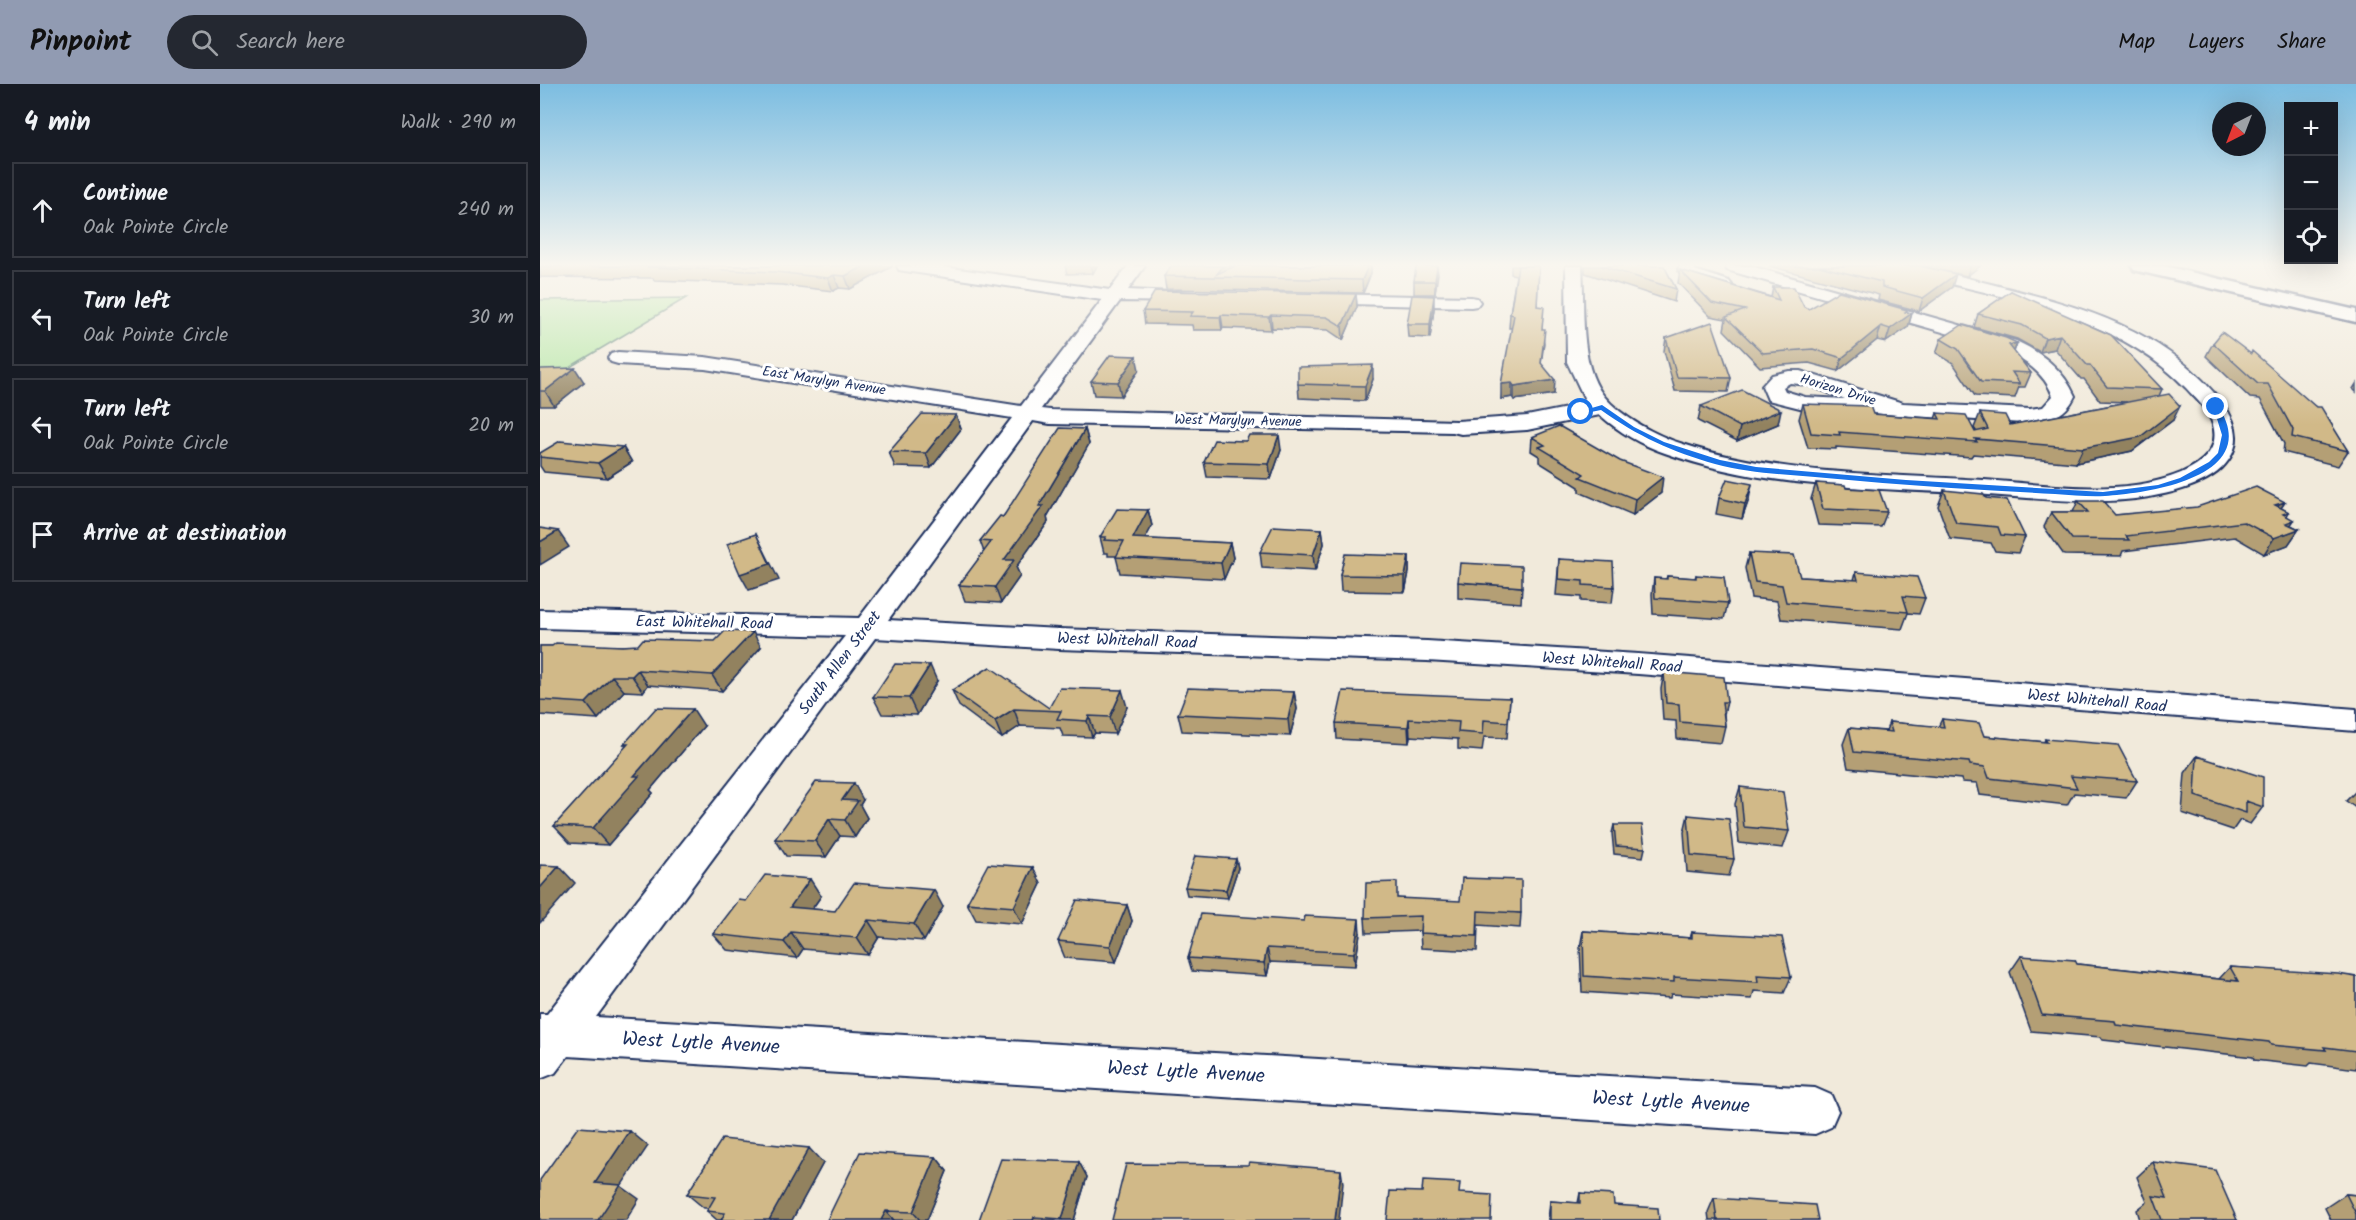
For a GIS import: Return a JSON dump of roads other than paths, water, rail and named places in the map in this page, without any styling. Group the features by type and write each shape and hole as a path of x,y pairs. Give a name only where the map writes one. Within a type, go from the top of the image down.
{"street":[{"name":"South Allen Street","path":"546,1043 867,628 1098,319"},
{"path":"1576,319 1579,373 1588,393 1602,408 1645,436 1681,451 1718,462 1782,473 2048,492 2120,493 2159,487 2200,472 2221,454 2225,443 2225,426 2216,407 2194,384 2147,345 2092,319"},
{"name":"Horizon Drive","path":"1902,409 1873,402 1802,378 1783,378 1772,386 1776,395 1793,402 1902,409 2016,416 2050,413 2061,404 2064,396 2061,387 2041,363 2028,353 1986,337 1922,319"},
{"path":"1939,324 1946,319"},
{"name":"East Marylyn Avenue","path":"618,358 705,363 1028,413"},
{"name":"West Marylyn Avenue","path":"1028,413 1050,417 1455,426 1527,423 1602,408"},
{"name":"East Whitehall Road","path":"540,619 867,628"},
{"name":"West Whitehall Road","path":"867,628 1059,639 1507,655 2356,720"},
{"name":"West Lytle Avenue","path":"546,1043 1815,1111"}]}
